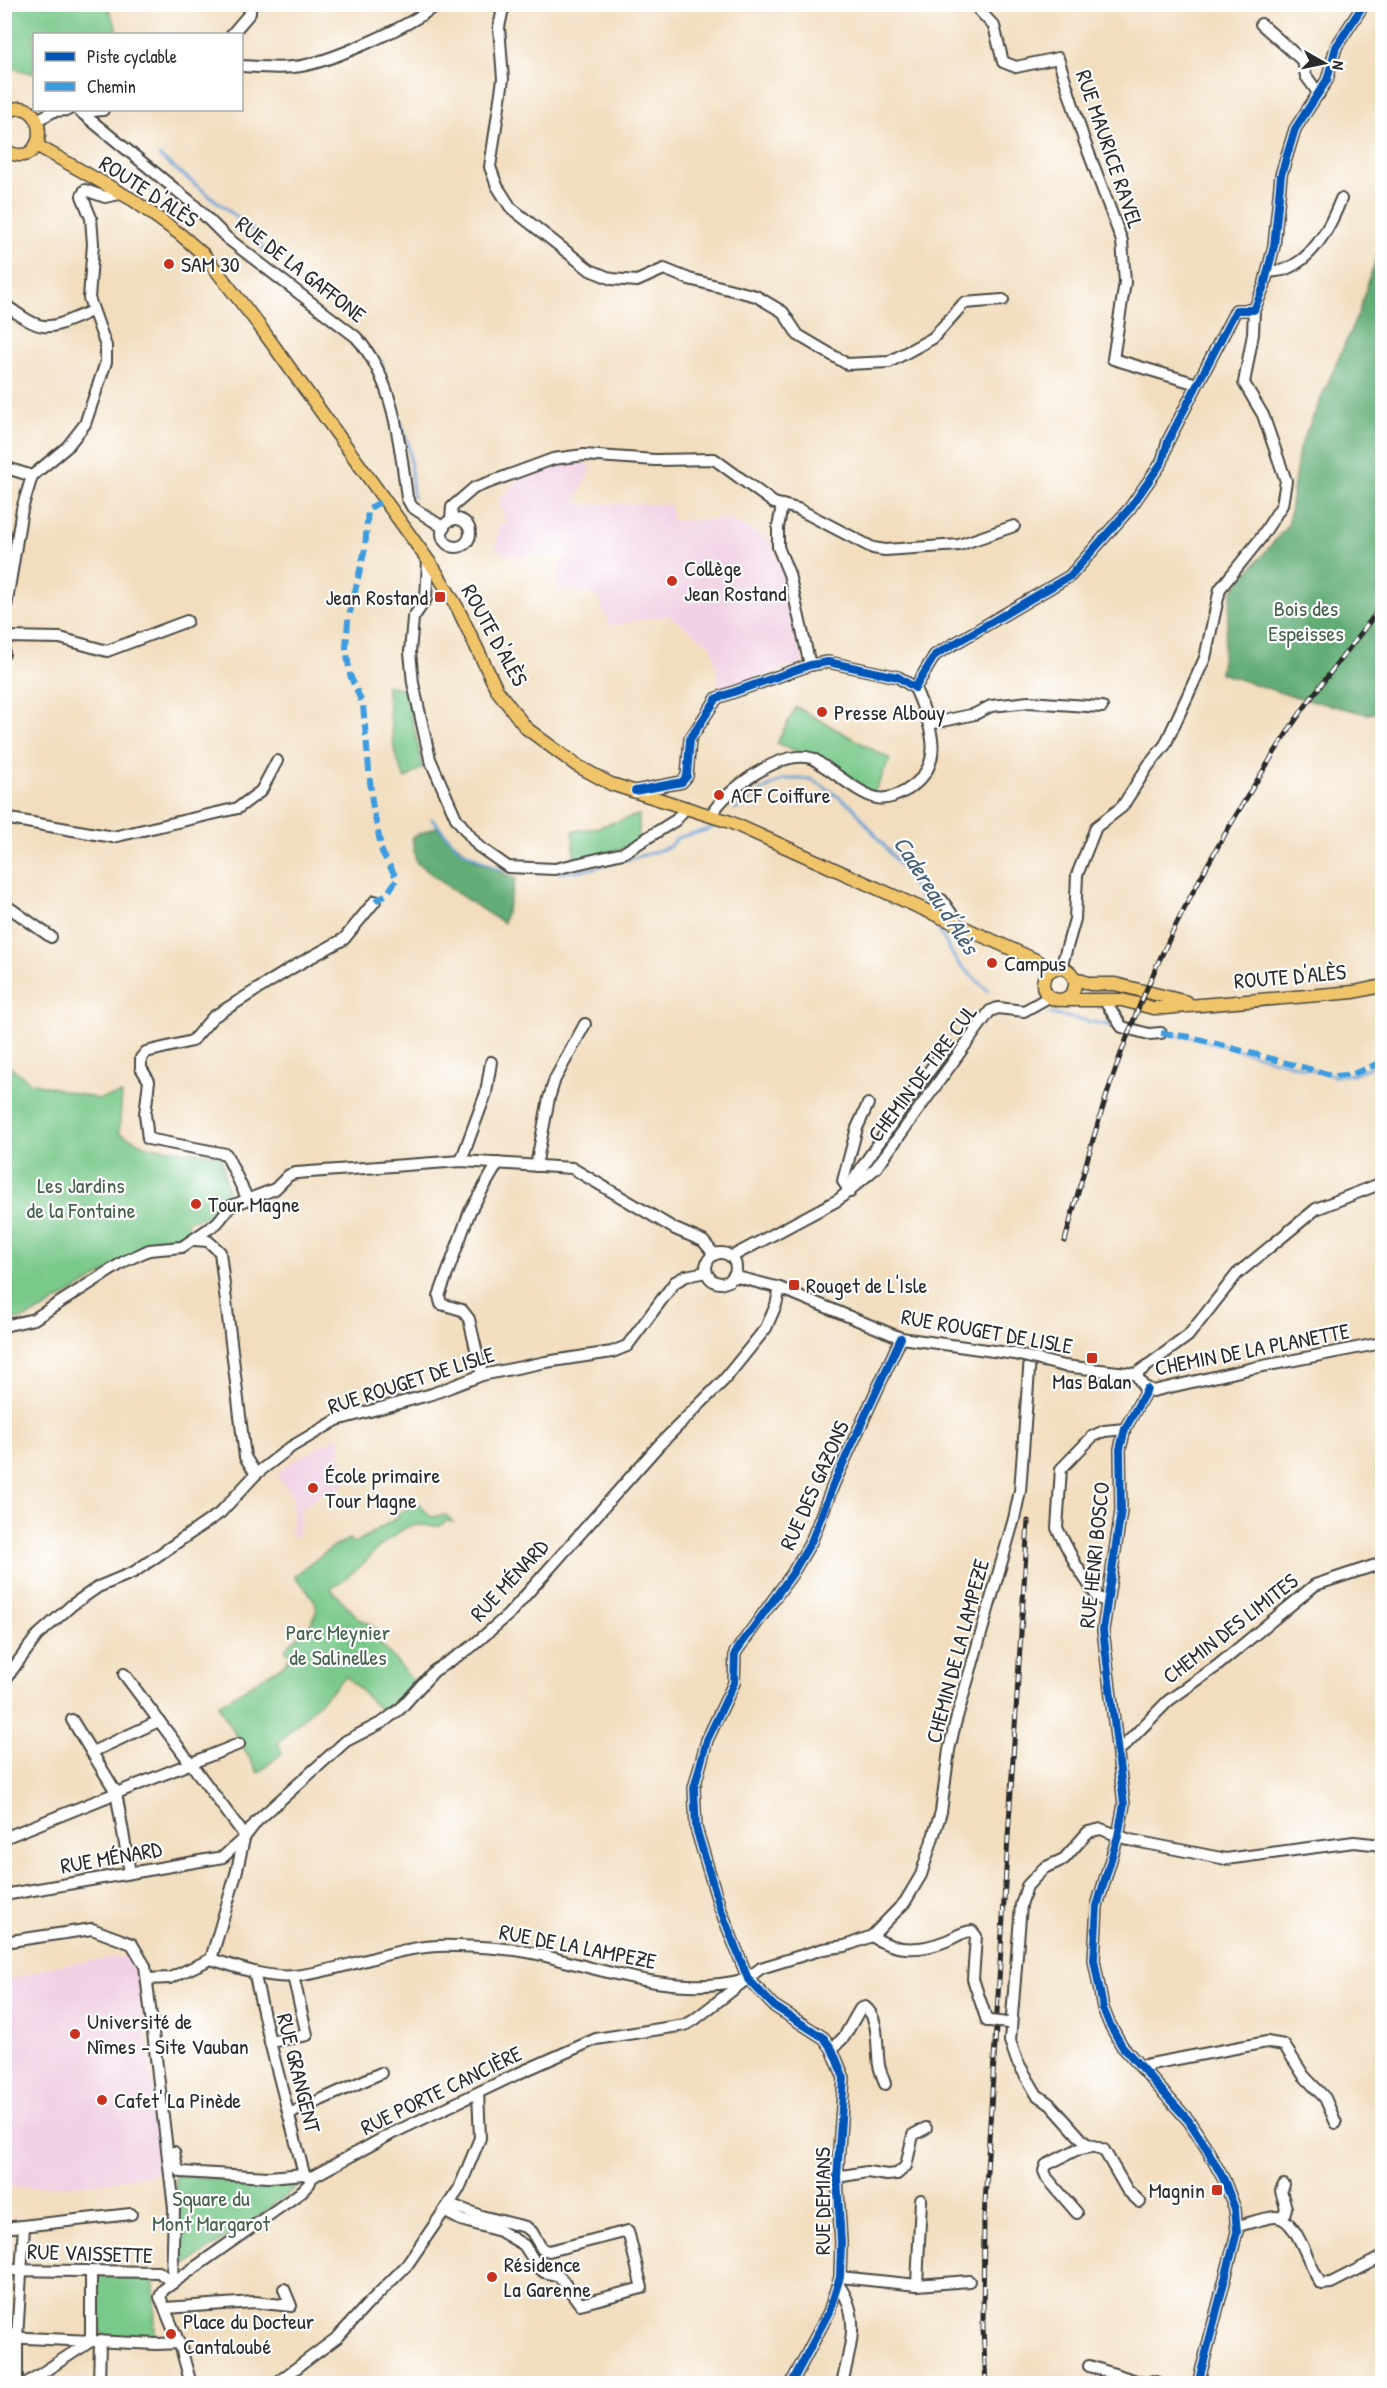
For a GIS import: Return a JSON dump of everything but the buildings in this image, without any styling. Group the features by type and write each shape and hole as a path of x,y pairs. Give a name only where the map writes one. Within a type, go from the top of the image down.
{"main road":[{"path":"4,114 22,110 37,120 40,132 32,150 19,154 4,150"},
{"name":"ROUTE D'ALÈS","path":"36,145 133,200 193,244 214,266 428,561 457,608 497,690 526,728 576,765 611,784 740,826 1056,970"},
{"path":"1056,970 1069,971 1075,978 1073,993 1064,1000 1049,997 1043,984 1056,970"},
{"name":"ROUTE D'ALÈS","path":"1075,978 1090,984 1115,984 1200,1005"},
{"name":"ROUTE D'ALÈS","path":"1064,1000 1136,1002 1153,1008 1354,992 1383,986"}],"street":[{"path":"233,33 250,13 250,4"},
{"path":"243,66 294,67 320,62 369,41 427,12 437,4"},
{"path":"504,4 499,27 503,79 490,167 497,186 511,208 590,270 612,279 637,281 664,269 689,279 756,296 783,312 798,335 847,364 889,362 933,338 964,303 1003,300"},
{"name":"RUE MAURICE RAVEL","path":"977,4 978,9 994,26 1003,62 1016,68 1058,58 1084,140 1122,241 1125,282 1113,359 1197,384"},
{"path":"1056,970 1075,919 1077,875 1096,827 1122,807 1148,766 1166,745 1205,658 1220,589 1260,539 1282,505 1286,482 1263,415 1245,383 1253,334 1254,310 1268,272 1274,246 1281,175 1295,129 1327,81 1336,47 1364,4"},
{"path":"1261,24 1303,61 1306,76 1319,94"},
{"path":"37,120 54,111 74,111"},
{"name":"RUE DE LA GAFFONE","path":"74,111 192,202 227,238 360,342 374,361 385,387 395,425 407,498 412,507 447,524 452,507 474,488 552,459 584,455 655,460 714,459 774,503 782,505"},
{"path":"4,619 22,508 32,476 67,447 85,424 106,362 106,346 89,298 93,255 91,218 82,196 85,190 105,198 120,194"},
{"path":"1268,272 1286,269 1302,259 1326,232 1341,199"},
{"path":"4,304 28,322 40,327 56,326 92,311"},
{"path":"915,688 935,654 1070,576 1131,508 1162,462 1168,441 1236,310 1254,310"},
{"path":"4,467 32,476"},
{"path":"810,665 789,574 778,547 778,528 782,505 798,509 873,548 885,550 959,545 1014,526"},
{"path":"428,561 426,599 413,618 410,652 413,683 430,759 456,818 478,846 508,867 555,869 623,854 676,820 686,807"},
{"path":"4,637 60,638 107,651 187,621"},
{"path":"4,648 4,654"},
{"path":"635,791 682,782 687,776 690,740 717,699 810,665 828,662 898,677 915,688 933,740 929,768 920,781 891,798 880,799 872,797 811,758 783,759 760,769 718,805 711,815"},
{"path":"929,723 975,714 990,706 1029,702 1102,707"},
{"path":"4,818 113,837 238,808 261,791 277,761"},
{"path":"942,900 955,924"},
{"path":"248,1200 226,1154 148,1139 145,1114 149,1081 141,1068 141,1058 146,1052 192,1041 213,1017 295,966 344,939 375,901"},
{"path":"4,904 51,938"},
{"name":"CHEMIN DE TIRE CUL","path":"731,1257 838,1200 876,1168 985,1016 998,1008 1024,1011 1049,997"},
{"path":"1104,1000 1122,1027 1149,1034 1161,1034"},
{"path":"536,1166 549,1098 555,1079 585,1024"},
{"path":"850,1191 854,1179 948,1046"},
{"path":"461,1161 486,1093 491,1062"},
{"path":"850,1191 843,1181 856,1128 868,1104"},
{"path":"4,1326 34,1319 149,1250 182,1247 217,1223 231,1206 275,1189 289,1175 296,1173 461,1161 572,1168 675,1229 703,1241 714,1254"},
{"path":"483,1375 469,1319 462,1310 441,1304 439,1296 470,1211 498,1163"},
{"path":"1136,1374 1188,1336 1237,1274 1316,1209 1383,1183"},
{"path":"194,1240 208,1241 220,1252 245,1457 256,1474"},
{"path":"723,1253 731,1257 736,1266 733,1276 727,1282 718,1283 711,1280 706,1272 708,1260 714,1254 723,1253"},
{"name":"RUE ROUGET DE LISLE","path":"4,1681 37,1636 72,1605 98,1587 134,1572 220,1513 256,1474 291,1447 337,1420 432,1394 483,1375 612,1352 627,1346 675,1282 686,1276 706,1272"},
{"name":"RUE ROUGET DE LISLE","path":"733,1276 780,1288 901,1338 1015,1354 1064,1366 1136,1374"},
{"name":"RUE MÉNARD","path":"223,1857 257,1821 346,1741 383,1722 400,1709 434,1671 470,1648 508,1615 659,1445 724,1380 766,1328 776,1305 780,1288"},
{"name":"RUE DES GAZONS","path":"748,1979 720,1908 696,1828 694,1788 707,1740 734,1683 735,1653 792,1574 811,1542 834,1483 901,1338"},
{"name":"CHEMIN DE LA PLANETTE","path":"1136,1374 1147,1389 1153,1391 1253,1368 1383,1343"},
{"name":"CHEMIN DE LA LAMPEZE","path":"872,1936 905,1902 921,1875 941,1812 949,1750 1020,1491 1030,1357"},
{"name":"RUE HENRI BOSCO","path":"1118,1836 1124,1804 1103,1629 1120,1511 1120,1449 1125,1430 1147,1389"},
{"path":"1106,1601 1098,1598 1076,1565 1057,1528 1061,1469 1093,1436 1104,1431 1125,1430"},
{"name":"CHEMIN DES LIMITES","path":"1118,1748 1124,1746 1168,1701 1217,1666 1316,1586 1383,1563"},
{"path":"124,1674 244,1837 211,1959 170,1978 147,1979"},
{"path":"72,1720 116,1792 130,1873"},
{"path":"92,1752 159,1721"},
{"path":"4,1838 240,1744"},
{"path":"1140,2202 1126,2190 1104,2150 1085,2143 1051,2105 1037,2095 1010,2041 1021,1905 1027,1886 1044,1868 1064,1859 1088,1832 1101,1829 1118,1836 1226,1859 1354,1842 1383,1845"},
{"path":"1118,1836 1097,1906 1094,1960 1103,2008 1122,2046 1189,2121 1207,2149 1224,2180 1235,2209 1238,2226 1198,2384"},
{"name":"RUE MÉNARD","path":"4,1895 223,1857 239,1861"},
{"path":"4,1942 92,1929 132,1944 145,1966 174,2208 172,2283 163,2290 160,2297 179,2343 191,2384"},
{"path":"748,1979 761,1968 824,1949 845,1946 872,1936 885,1945 924,1948 972,1931 976,1936 973,1979 987,2021 1010,2023"},
{"name":"RUE DE LA LAMPEZE","path":"211,1959 254,1972 293,1976 404,1950 454,1946 534,1953 616,1976 657,1982 722,1985 748,1979"},
{"name":"RUE GRANGENT","path":"254,1972 289,2114 308,2176"},
{"path":"270,2042 307,2035 293,1976"},
{"name":"RUE DEMIANS","path":"748,1979 774,2006 824,2038 832,2049 844,2078 837,2177 841,2242 839,2281 829,2312 790,2384"},
{"name":"RUE PORTE CANCIÈRE","path":"172,2283 300,2193 309,2184 308,2176 477,2093 596,2039 685,2025 748,1979"},
{"path":"832,2049 844,2037 860,2009 865,2007 870,2011 874,2021 879,2067 885,2084"},
{"path":"1140,2066 1267,2042 1284,2045 1304,2076 1325,2098 1336,2123"},
{"path":"157,2067 177,2167 181,2172 269,2177 308,2176"},
{"path":"289,2114 381,2073"},
{"path":"275,2384 338,2337 407,2265 447,2208 459,2189 480,2138 477,2093"},
{"path":"837,2177 867,2172 897,2174 906,2166 913,2135 926,2128"},
{"path":"1077,2213 1047,2178 1044,2171 1046,2165 1076,2150 1091,2147"},
{"path":"1283,2218 1286,2208 1281,2191 1284,2185"},
{"path":"917,2285 921,2200"},
{"path":"447,2208 526,2227 532,2232 542,2249 549,2251 628,2231 642,2288 580,2304 559,2276 544,2272 538,2267 524,2245 500,2231 461,2220 447,2208"},
{"path":"4,2228 131,2214"},
{"path":"1238,2226 1276,2217 1289,2222 1295,2230 1314,2275 1321,2284 1331,2283 1383,2257"},
{"path":"17,2384 17,2338 24,2226"},
{"name":"RUE VAISSETTE","path":"4,2270 159,2272 172,2283"},
{"path":"92,2272 99,2384"},
{"path":"839,2281 917,2285 969,2281"},
{"path":"839,2281 848,2297 853,2313 851,2343 842,2384"},
{"path":"165,2308 254,2302 291,2306 284,2289"},
{"path":"4,2337 179,2343"},
{"path":"25,2384 96,2341"},
{"path":"1089,2367 1146,2384 1153,2381 1161,2384"}],"shaded area":[{"name":"Collège Jean Rostand","path":"584,461 591,470 575,502 578,504 670,504 672,521 728,519 770,540 783,574 803,663 721,690 712,646 668,615 610,626 597,595 558,589 561,556 513,556 495,549 499,526 506,522 499,501 518,479 552,465"},
{"name":"École primaire Tour Magne","path":"339,1436 344,1485 327,1496 324,1492 302,1507 297,1537 291,1536 292,1494 276,1475 291,1462"},
{"name":"Université de Nîmes - Site Vauban","path":"134,1955 166,2172 90,2184 5,2188 4,1981 55,1966"}],"green space":[{"path":"4,5 107,5 119,33 33,33 33,74 5,66"},
{"name":"Bois des Espeisses","path":"1382,239 1382,712 1367,714 1288,695 1220,673 1232,591 1288,525 1299,449 1358,314"},
{"path":"386,685 405,689 423,767 405,779 395,754"},
{"path":"796,707 890,759 872,797 811,758 777,743"},
{"path":"639,815 639,842 600,857 574,860 573,831 595,828"},
{"path":"436,827 476,860 516,879 503,923 452,890 416,862 412,837"},
{"name":"Les Jardins de la Fontaine","path":"4,1062 30,1082 98,1099 122,1094 119,1133 146,1146 221,1155 229,1200 218,1214 187,1221 189,1235 181,1244 149,1247 42,1310 25,1318 5,1322"},
{"name":"Parc Meynier de Salinelles","path":"418,1503 431,1517 446,1515 453,1522 446,1521 440,1526 414,1525 405,1528 381,1545 361,1566 331,1589 360,1620 374,1628 380,1636 379,1642 417,1685 386,1716 346,1676 278,1743 282,1753 258,1773 218,1705 285,1664 290,1656 285,1648 312,1621 315,1615 315,1602 294,1576 333,1547 349,1539 353,1543 357,1542 398,1517 397,1514"},
{"name":"Square du Mont Margarot","path":"175,2175 266,2183 300,2181 302,2183 254,2220 178,2270"},
{"path":"98,2276 152,2278 154,2282 155,2339 106,2338 98,2328"}],"waterway":[{"name":"Cadereau d'Alès","path":"159,156 252,229 266,255"},
{"name":"Cadereau d'Alès","path":"381,361 385,374"},
{"name":"Cadereau d'Alès","path":"399,417 409,446 413,497"},
{"name":"Cadereau d'Alès","path":"736,809 761,791 784,779 812,779 852,806 903,869 925,906"},
{"name":"Cadereau d'Alès","path":"432,819 459,849 498,869 505,870"},
{"name":"Cadereau d'Alès","path":"559,873 589,869 648,854 669,847 677,838 710,829 719,822"},
{"name":"Cadereau d'Alès","path":"931,917 957,962 988,991"},
{"name":"Cadereau d'Alès","path":"1050,1014 1119,1027"},
{"name":"Cadereau d'Alès","path":"1164,1034 1191,1037 1335,1076 1353,1074 1382,1062"}],"railway":[{"path":"1065,1241 1120,1055 1159,961 1191,895 1227,830 1296,719 1382,605"},
{"path":"986,2384 983,2328 984,2218 1028,1521"}],"marked path":[{"path":"375,901 387,894 397,879 382,852 372,802 363,705 350,675 346,647 348,621 365,549 368,509 384,500"},
{"path":"1161,1033 1191,1037 1335,1076 1353,1074 1382,1062"}],"cycle path":[{"path":"635,791 682,782 687,776 690,739 717,698 810,665 828,662 898,677 915,688 935,655 1070,576 1130,508 1162,462 1168,441 1236,310 1254,310 1264,286 1274,246 1281,175 1295,129 1327,80 1336,47 1364,4"},
{"path":"791,2384 829,2312 840,2277 841,2242 837,2177 844,2078 832,2049 824,2038 774,2006 748,1979 720,1908 696,1828 694,1788 707,1740 734,1683 735,1653 792,1574 811,1542 834,1483 901,1338"},
{"path":"1147,1389 1125,1429 1120,1449 1121,1511 1103,1630 1124,1804 1118,1836 1097,1906 1094,1960 1103,2008 1122,2046 1189,2121 1224,2180 1235,2209 1237,2232 1198,2384"}],"place":[{"name":"SAM 30","path":"169,264"},
{"name":"Collège Jean Rostand","path":"672,581"},
{"name":"Jean Rostand","path":"440,597"},
{"name":"Presse Albouy","path":"822,712"},
{"name":"ACF Coiffure","path":"719,795"},
{"name":"Campus","path":"992,963"},
{"name":"Tour Magne","path":"196,1204"},
{"name":"Rouget de L'Isle","path":"794,1285"},
{"name":"Mas Balan","path":"1092,1358"},
{"name":"École primaire Tour Magne","path":"313,1488"},
{"name":"Université de Nîmes - Site Vauban","path":"75,2034"},
{"name":"Cafet' La Pinède","path":"102,2100"},
{"name":"Magnin","path":"1217,2190"},
{"name":"Résidence La Garenne","path":"492,2277"},
{"name":"Place du Docteur Cantaloubé","path":"171,2334"}]}
